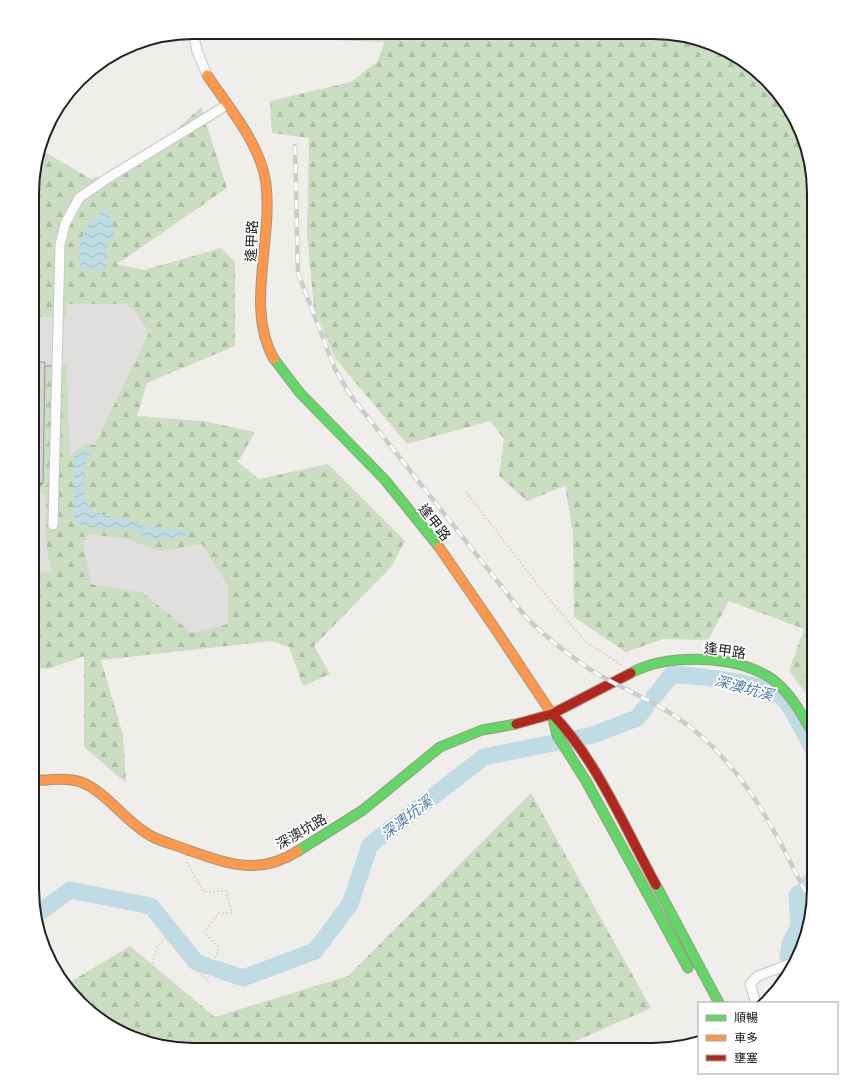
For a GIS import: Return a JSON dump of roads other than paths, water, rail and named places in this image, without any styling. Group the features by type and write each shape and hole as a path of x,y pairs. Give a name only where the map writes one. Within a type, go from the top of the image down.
{"main road":[{"name":"逢甲路","path":"207,75 248,138 260,161 266,184 266,238 262,301 264,334 268,347 290,382 384,480 463,580 552,714 631,672 667,661 709,660 747,666 772,680 786,692 807,724"},
{"path":"552,714 569,731 597,774 718,1002"},
{"path":"552,714 557,735 586,781 692,976"},
{"name":"深澳坑路","path":"39,780 55,779 80,782 94,790 150,836 226,864 260,866 287,858 364,810 440,747 482,730 522,723 552,714"}],"street":[{"path":"195,39 207,75"},
{"path":"52,525 60,245 65,224 80,198 108,178 227,105"},
{"path":"756,1002 750,984 758,976 786,965"}],"water":[{"path":"106,206 113,227 116,229 107,247 106,271 80,269 81,241 87,227"},
{"path":"87,449 93,450 88,458 84,472 85,495 92,511 161,529 188,530 188,536 152,541 131,529 106,530 78,524 74,520 74,455"}],"waterway":[{"name":"深澳坑溪","path":"654,697 672,674 714,678 760,688 773,692 786,701 807,738"},
{"name":"深澳坑溪","path":"217,969 243,978 315,951 350,904 370,845 484,757 593,735 637,718 646,707"},
{"name":"深澳坑溪","path":"41,912 70,890 151,906 196,962 207,966"},
{"name":"深澳坑溪","path":"788,956 790,943 799,927 797,895 799,893"}],"railway":[{"path":"295,146 298,273 335,369 351,396 525,616 539,630 569,655 596,673 655,704 678,718 702,737 723,757 757,802 772,827 807,895"}]}
